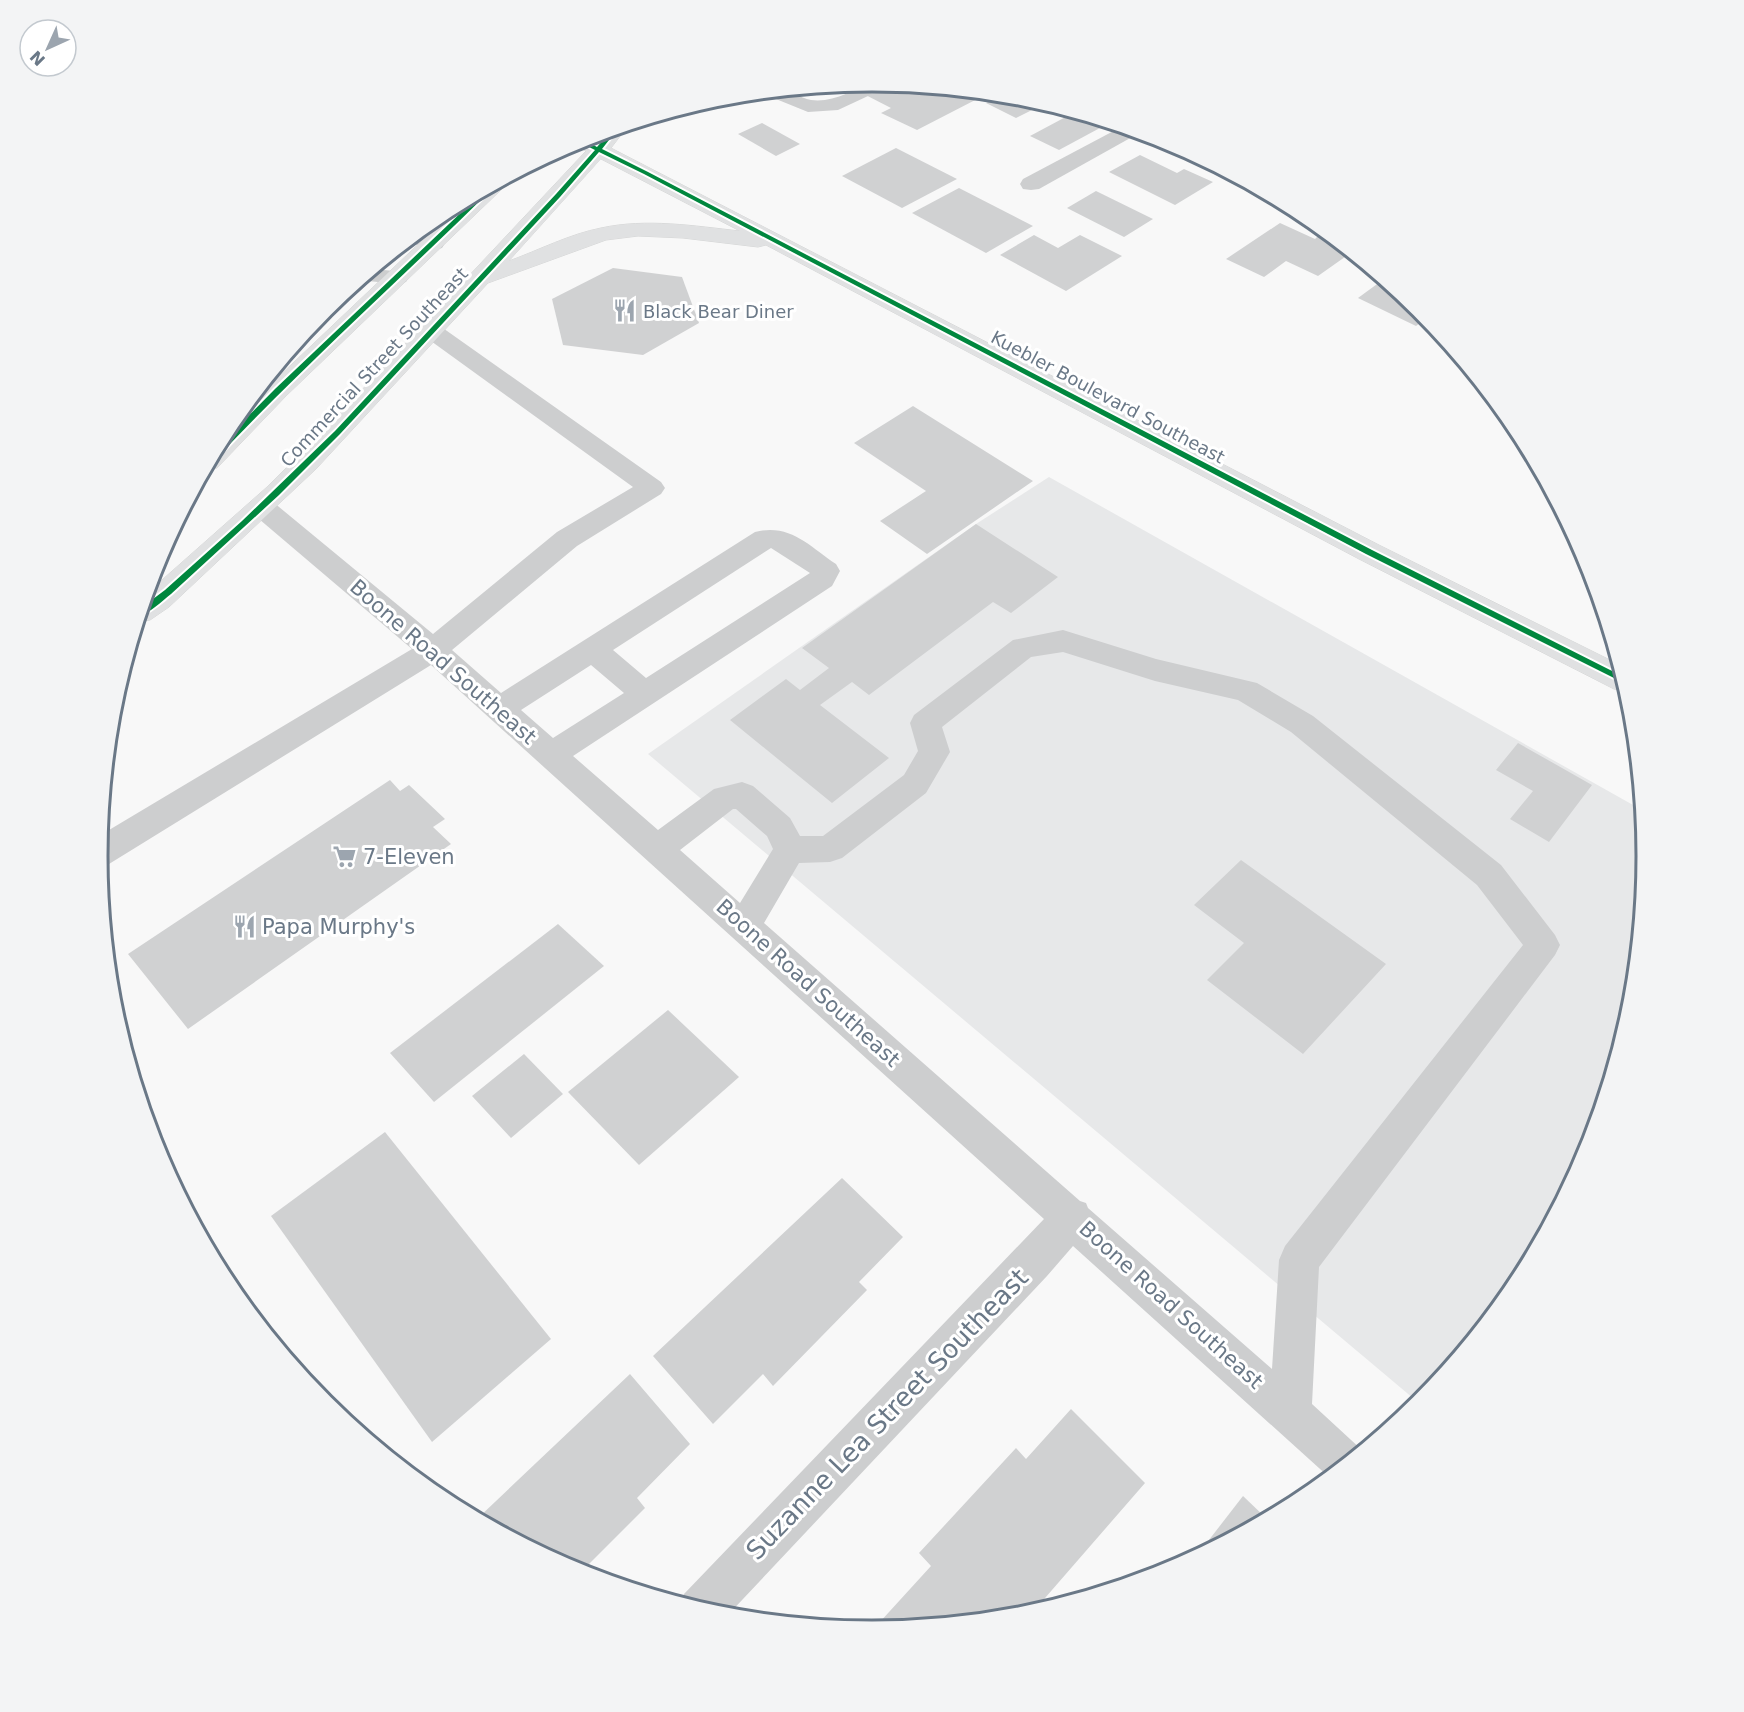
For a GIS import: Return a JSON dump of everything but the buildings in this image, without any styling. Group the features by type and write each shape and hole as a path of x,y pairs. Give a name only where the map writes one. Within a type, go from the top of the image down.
{"main road":[{"name":"Kuebler Boulevard Southeast","path":"590,146 780,243 1369,552 1614,676"},
{"name":"Commercial Street Southeast","path":"150,604 263,508 364,406 478,279 556,199 587,147"},
{"name":"Commercial Street Southeast","path":"236,432 313,355 474,204"},
{"path":"478,279 602,234 638,229 682,231 780,243"}],"street":[{"path":"786,97 808,106 838,104 864,92"},
{"path":"1030,184 1123,134"},
{"path":"421,239 434,243"},
{"path":"375,276 398,277"},
{"path":"108,847 433,650 567,539 652,488 432,331"},
{"name":"Boone Road Southeast","path":"263,508 433,650 1342,1459"},
{"path":"499,709 765,539 778,538 826,571 822,579 551,755"},
{"path":"790,850 830,849 915,784 934,752 925,723 1023,648 1063,641 1155,670 1246,691 1302,724 1490,875 1543,945 1299,1260 1290,1411"},
{"path":"592,649 645,694"},
{"path":"657,849 725,798 742,795 779,827 790,850"},
{"path":"744,926 790,850"},
{"name":"Suzanne Lea Street Southeast","path":"707,1602 1033,1262 1072,1217"}],"shaded area":[{"path":"1049,477 1635,806 1635,906 1630,956 1622,1005 1596,1102 1558,1194 1508,1281 1479,1321 1412,1398 648,754 976,524"}],"cycle path":[{"path":"149,607 245,522 337,432 558,195 607,139"},
{"path":"590,146 1369,552 1614,676"},
{"path":"234,435 473,204"}],"place":[{"name":"Black Bear Diner","path":"625,311"},
{"name":"7-Eleven","path":"345,857"},
{"name":"Papa Murphy's","path":"244,927"}]}
